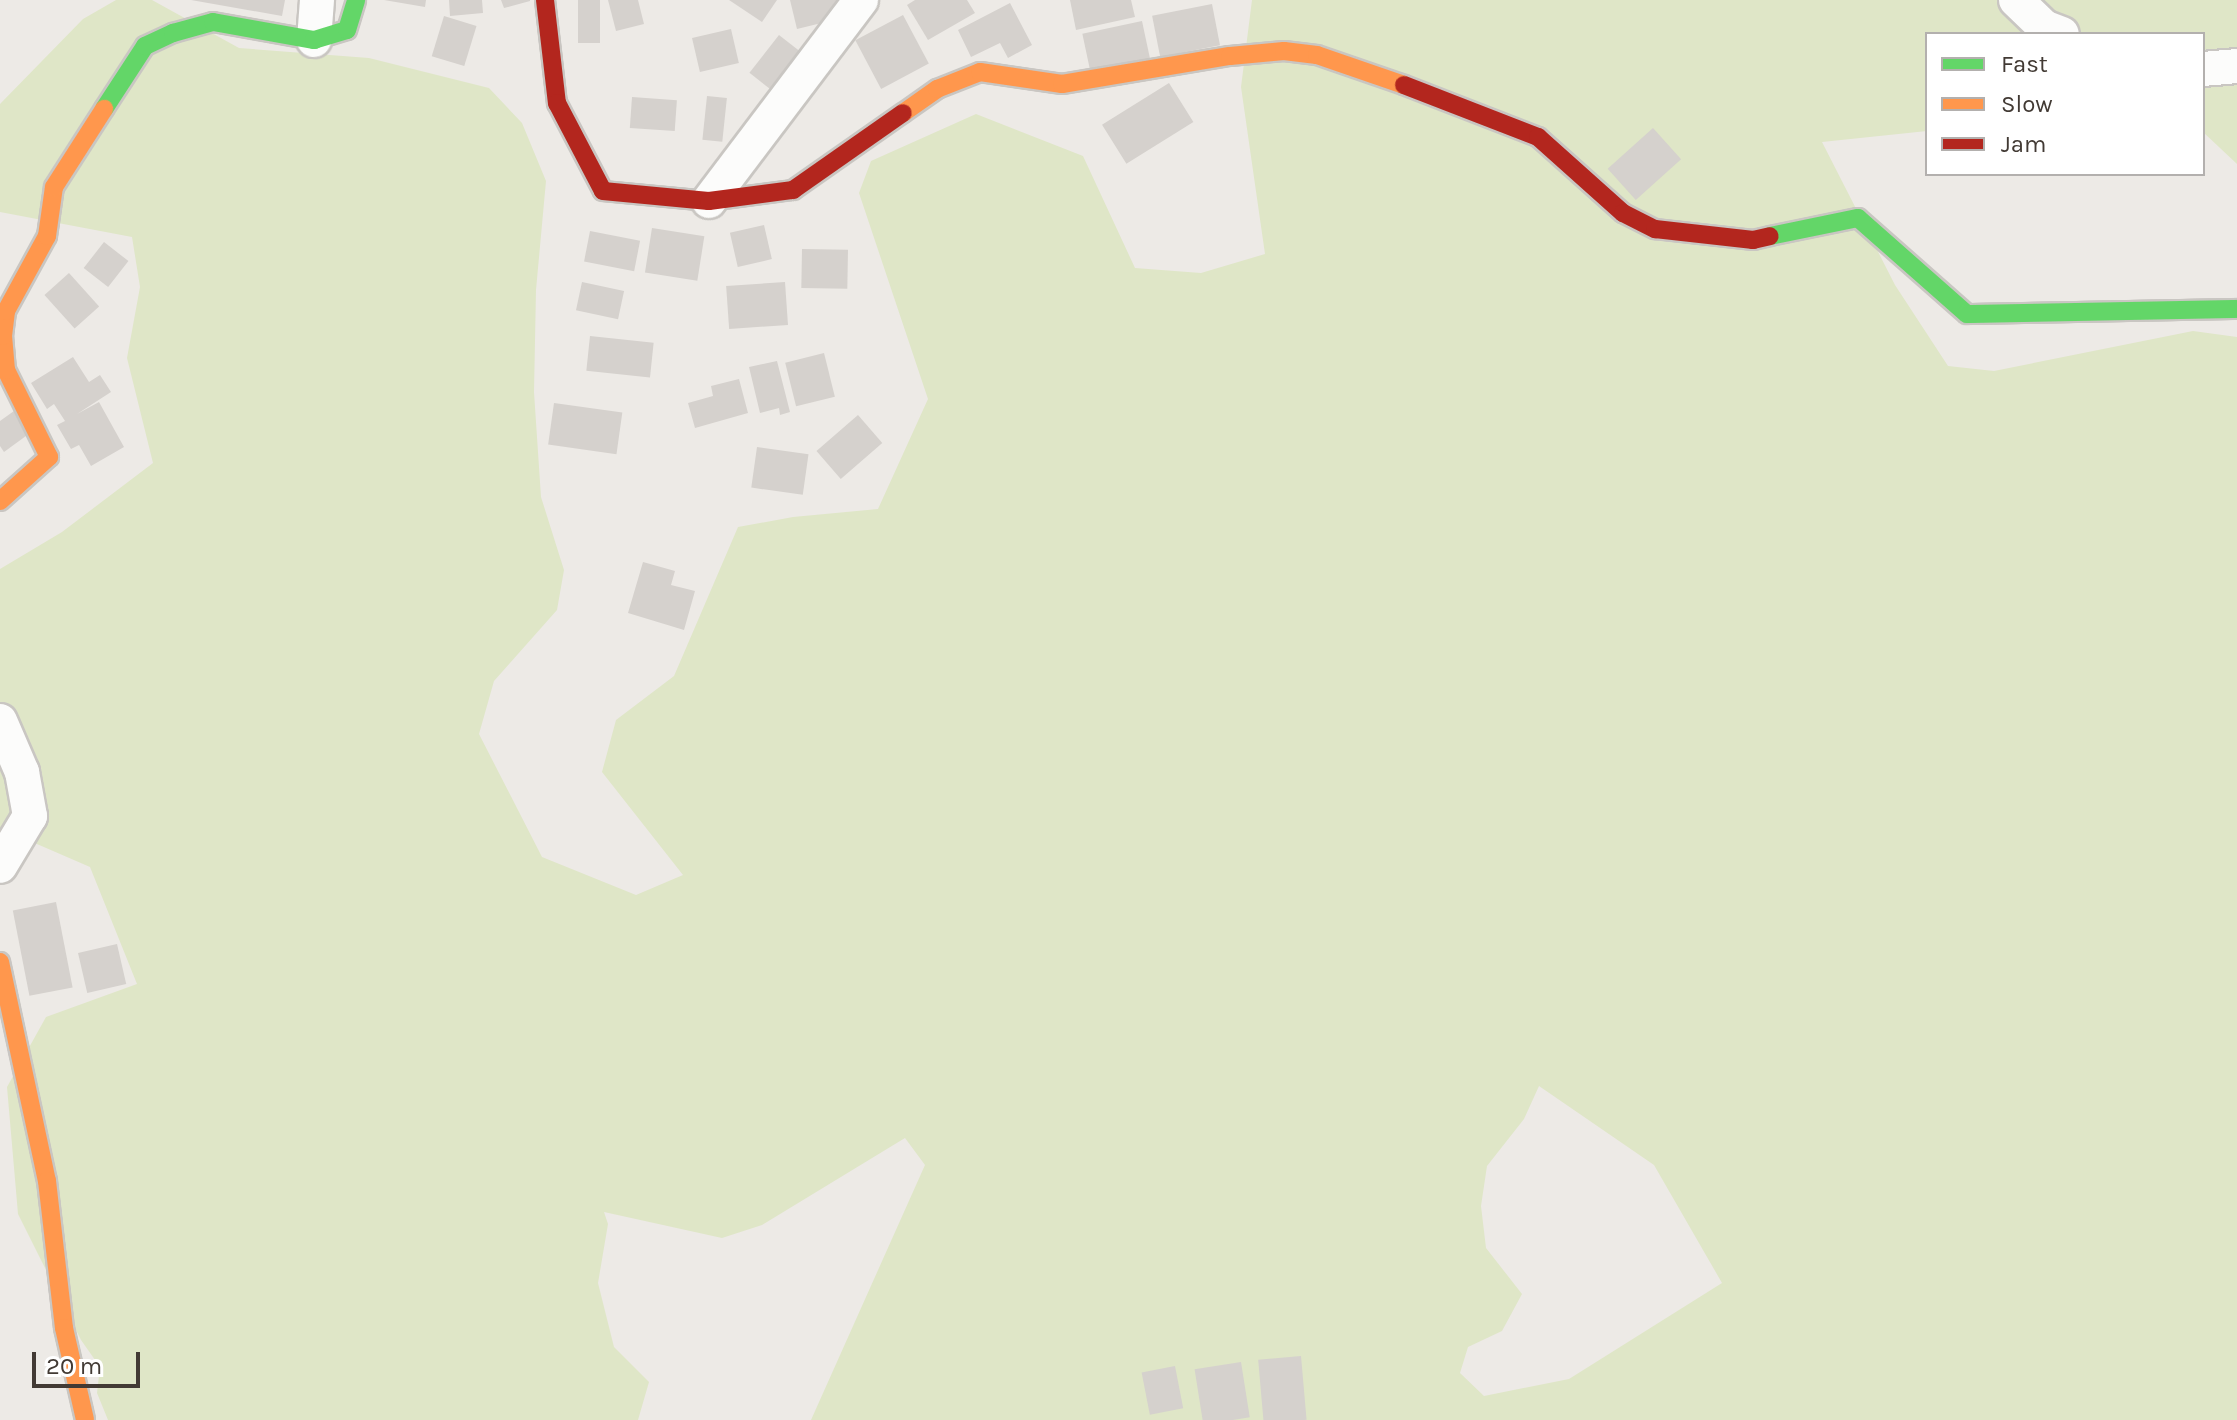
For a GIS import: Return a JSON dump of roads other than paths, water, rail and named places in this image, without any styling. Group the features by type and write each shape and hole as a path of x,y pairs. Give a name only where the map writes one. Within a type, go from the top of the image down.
{"street":[{"path":"314,40 317,0"},
{"path":"0,501 49,457 6,370 3,336 6,311 47,236 54,187 145,46 173,33 213,22 314,40 347,30 356,0"},
{"path":"545,0 557,103 603,191 709,201 793,190 937,89 980,72 1062,84 1230,56 1284,51 1317,55 1359,68 1538,137 1623,213 1655,229 1753,240 1858,218 1967,314 2237,309"},
{"path":"709,201 861,0"},
{"path":"2016,0 2044,27 2057,32"},
{"path":"2205,69 2237,66"},
{"path":"0,721 22,772 30,816 0,866"},
{"path":"0,962 47,1181 64,1328 85,1420"}]}
